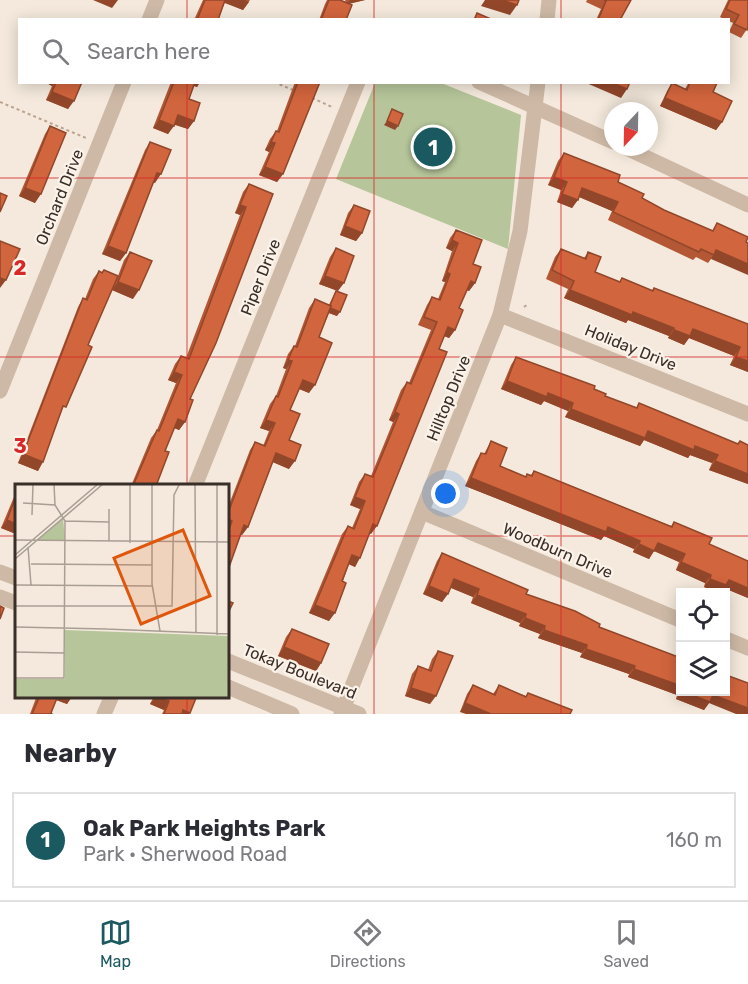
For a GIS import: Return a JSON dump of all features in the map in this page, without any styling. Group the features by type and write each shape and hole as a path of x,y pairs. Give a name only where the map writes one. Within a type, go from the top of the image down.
{"street":[{"path":"150,18 157,0"},
{"path":"547,18 549,0"},
{"name":"Orchard Drive","path":"0,391 123,84"},
{"name":"Piper Drive","path":"196,484 357,84"},
{"path":"484,84 604,138"},
{"name":"Hilltop Drive","path":"342,711 500,315 520,231 538,84"},
{"path":"643,156 748,205"},
{"name":"Holiday Drive","path":"500,315 748,414"},
{"name":"Woodburn Drive","path":"422,512 676,618"},
{"path":"0,572 15,578"},
{"path":"0,597 15,603"},
{"path":"730,641 748,648"},
{"name":"Tokay Boulevard","path":"230,662 342,711 359,714"},
{"path":"230,688 292,714"},
{"path":"104,714 111,699"}],"path":[{"path":"279,84 302,94"},
{"path":"311,98 346,113"},
{"path":"0,102 84,137"},
{"path":"524,307 528,304"}],"green space":[{"path":"375,84 444,84 521,115 508,249 336,179"}],"building":[{"path":"205,0 225,0 219,18 198,18"},
{"path":"329,0 340,0 352,5 347,18 322,18"},
{"path":"502,0 519,0 517,5"},
{"path":"604,0 631,0 621,18 599,18 606,1"},
{"path":"730,0 748,0 747,30 734,24 739,15 726,9"},
{"path":"477,13 488,18 475,18"},
{"path":"55,84 81,84 74,101 52,92"},
{"path":"173,84 194,84 189,99 200,103 194,121 178,115 174,126 159,120"},
{"path":"297,84 319,84 283,174 265,167 275,143 271,142 276,131 279,132"},
{"path":"615,84 629,84 627,89"},
{"path":"672,84 687,90 689,84 717,84 713,92 732,101 722,122 665,98"},
{"path":"392,109 403,114 398,126 387,121"},
{"path":"50,126 66,133 41,194 25,188"},
{"path":"150,142 171,150 161,174 157,173 126,253 108,246"},
{"path":"564,153 620,175 618,182 644,194 642,198 664,210 713,231 717,223 748,237 746,242 748,243 748,264 716,250 714,255 701,249 699,252 613,212 618,202 582,188 578,200 562,194 567,182 554,177"},
{"path":"249,184 273,194 216,343 190,399 193,400 185,422 178,419 165,451 169,452 157,484 134,484 182,375 174,372 181,356 189,359 246,207 240,205"},
{"path":"0,193 7,196 0,212"},
{"path":"354,205 370,211 362,233 345,226"},
{"path":"456,230 482,240 473,264 481,267 475,283 471,281 459,308 463,310 455,330 448,327 439,349 447,352 377,526 373,524 360,558 352,555 342,581 346,583 335,613 315,605 348,526 354,529 365,501 355,497 365,474 373,477 399,414 395,412 407,382 411,384 437,322 424,317 432,297 440,300 450,274 447,272 458,243 452,240"},
{"path":"0,241 20,249 6,280 0,278"},
{"path":"336,248 354,256 344,283 325,276"},
{"path":"561,249 586,259 588,252 601,257 595,272 620,282 622,278 653,291 654,288 748,324 748,361 736,357 740,347 693,329 690,336 633,312 632,315 570,290 574,281 552,270"},
{"path":"130,252 152,261 139,290 118,282"},
{"path":"104,270 118,276 88,345 92,347 66,407 63,406 43,462 23,454 83,298 87,300 99,271 102,273"},
{"path":"336,291 347,295 340,312 330,308"},
{"path":"315,299 331,306 319,337 332,343 315,385 303,380 290,410 300,414 289,440 301,445 295,461 276,453 248,527 244,525 230,564 232,521 230,520 230,508 255,442 265,446 275,423 266,420 292,361 288,360 294,346 297,347"},
{"path":"516,357 595,386 594,389 606,394 605,396 637,408 639,403 738,444 740,441 748,445 748,474 715,461 718,455 695,446 694,450 648,431 645,438 571,409 573,403 548,393 547,397 507,381"},
{"path":"491,441 507,448 500,466 526,477 527,474 532,476 534,471 672,527 674,522 712,538 709,544 748,561 748,588 729,580 726,585 710,579 711,575 681,562 685,554 658,543 654,551 639,544 640,541 608,527 606,532 471,478 481,453 486,454"},
{"path":"15,499 15,524 7,520"},
{"path":"442,553 528,590 526,594 575,611 600,624 599,627 676,656 676,684 634,669 635,666 586,649 587,645 544,630 545,626 525,618 526,614 477,595 479,589 454,579 448,594 429,586"},
{"path":"0,606 4,608 0,619"},
{"path":"292,629 329,644 321,663 284,647"},
{"path":"438,651 453,656 436,696 411,688 418,666 431,671"},
{"path":"730,676 748,683 748,708 716,696 730,696"},
{"path":"473,685 495,695 499,685 526,697 528,693 572,710 570,714 491,714 465,703"},
{"path":"694,696 713,696 710,702"},
{"path":"39,699 57,699 52,714 32,714"},
{"path":"163,699 196,699 190,713 183,710 182,714 164,714 169,701"}],"place":[{"name":"Oak Park Heights Park","path":"433,147"}]}
